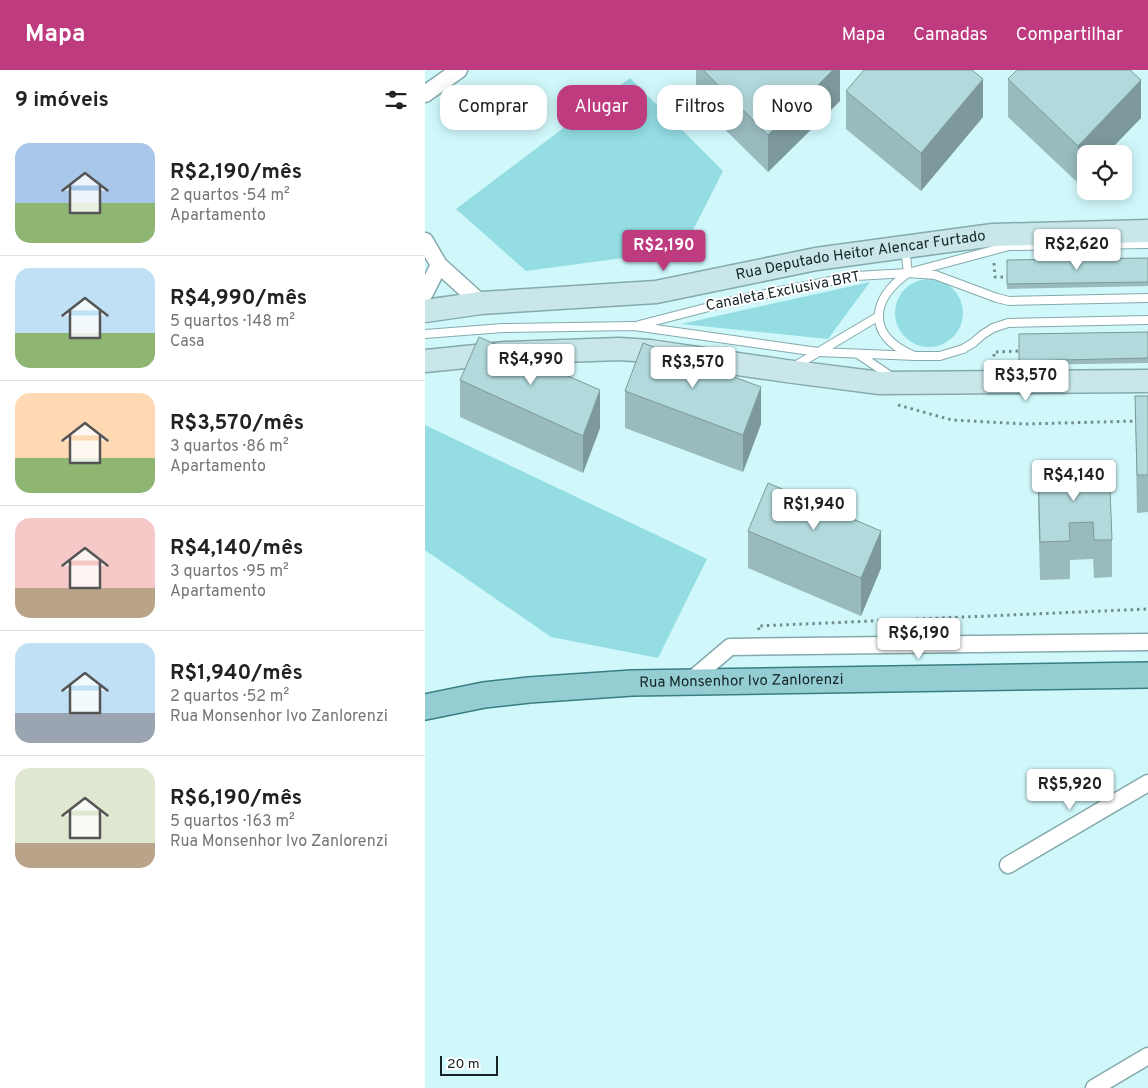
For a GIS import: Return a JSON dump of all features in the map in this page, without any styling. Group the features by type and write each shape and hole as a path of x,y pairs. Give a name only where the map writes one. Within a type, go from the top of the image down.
{"main road":[{"name":"Rua Monsenhor Ivo Zanlorenzi","path":"425,707 484,695 529,690 690,681 1147,677"}],"street":[{"path":"425,94 459,70"},
{"name":"Rua Deputado Heitor Alencar Furtado","path":"425,311 481,303 656,292 785,264 993,235 1148,231"},
{"path":"425,241 439,265 481,303"},
{"path":"425,293 439,265"},
{"path":"425,362 505,353 650,351 880,384 899,394 1148,381"},
{"path":"690,681 729,647 1148,642"},
{"path":"1007,865 1148,783"},
{"path":"1094,1088 1148,1056"}],"lane":[{"path":"916,356 896,348 881,331 879,316 883,298 894,283 908,273 1009,246 1148,244"},
{"path":"904,247 908,273"},
{"path":"908,273 935,275 1009,301 1148,298"},
{"name":"Canaleta Exclusiva BRT","path":"635,326 741,299 856,276 908,273"},
{"path":"786,371 879,316"},
{"name":"Canaleta Exclusiva BRT","path":"425,334 503,328 635,326 818,352 940,356 963,350 987,331 1008,323 1148,320"},
{"path":"857,353 899,394"}],"path":[{"path":"899,394 952,420 1025,424 1139,421"},
{"path":"759,646 758,626 1148,609"}],"shaded area":[{"path":"630,78 637,85 621,85"},
{"path":"647,95 657,105 657,130 682,130 723,171 683,250 526,271 456,209 561,130 647,130"},
{"path":"929,279 942,282 953,289 960,300 963,313 960,326 953,337 942,344 929,347 916,344 905,337 898,326 895,313 898,300 905,289 916,282"},
{"path":"870,282 828,339 681,324"},
{"path":"425,425 707,559 658,658 551,637 425,550"}],"building":[{"path":"703,70 833,70 818,85 753,85 753,120 743,110 743,85 718,85"},
{"path":"864,70 972,70 983,79 921,153 846,91"},
{"path":"1017,70 1130,70 1141,80 1077,145 1008,79"},
{"path":"763,130 773,130 768,135"},
{"path":"1148,258 1148,282 1007,284 1007,260"},
{"path":"1148,332 1148,358 1019,361 1019,334"},
{"path":"479,337 600,390 583,436 460,380"},
{"path":"643,343 761,387 743,435 625,391"},
{"path":"1135,396 1148,396 1148,475 1137,475"},
{"path":"1038,463 1063,463 1063,481 1087,481 1086,463 1109,463 1112,540 1094,540 1093,522 1069,523 1070,541 1040,542"},
{"path":"768,483 881,531 861,578 748,531"}]}
